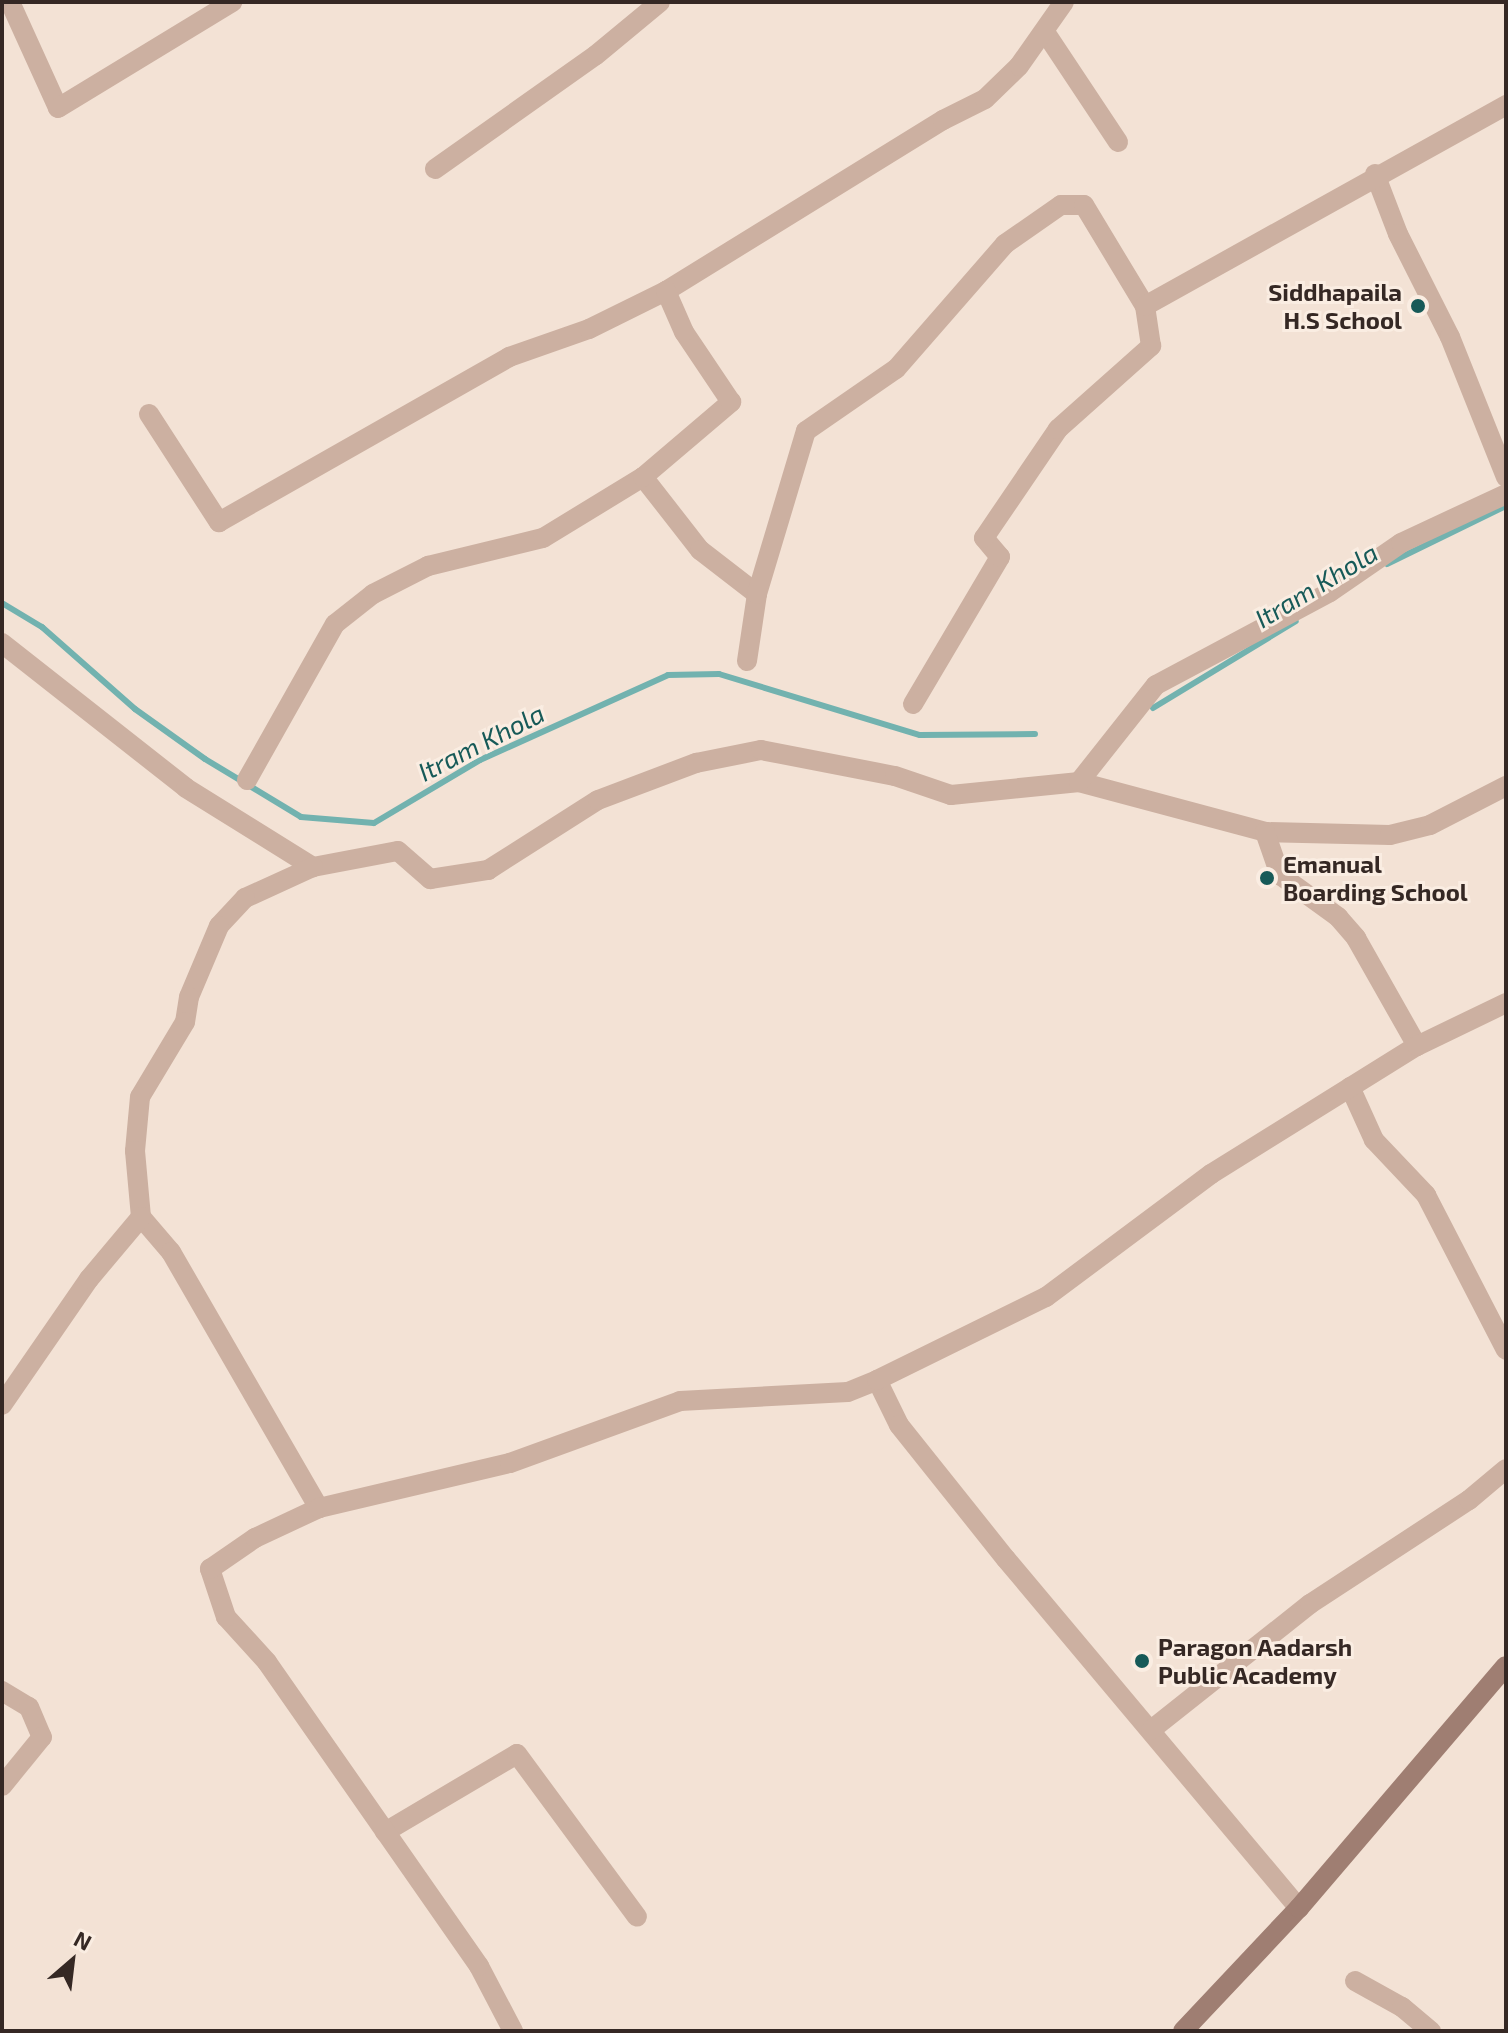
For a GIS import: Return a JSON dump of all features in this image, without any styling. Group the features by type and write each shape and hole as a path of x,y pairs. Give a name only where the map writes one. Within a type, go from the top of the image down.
{"street":[{"path":"10,2 58,108 226,3"},
{"path":"435,169 596,55 660,2"},
{"path":"149,414 219,522 509,357 589,329 666,291 943,120 985,99 1045,32 1064,2"},
{"path":"1045,32 1118,142"},
{"path":"1145,306 1375,174 1506,105"},
{"path":"1375,174 1398,234 1450,337 1506,477"},
{"path":"747,661 757,594 806,431 896,369 1005,244 1061,205 1084,205 1145,306 1151,346 1058,429 984,538 1000,557 913,704"},
{"path":"247,780 335,624 373,594 428,566 543,538 643,477 731,402 684,332 666,291"},
{"path":"643,477 700,550 757,594"},
{"path":"1079,782 1156,685 1330,592 1401,543 1506,494"},
{"path":"2,643 186,788 313,867"},
{"path":"319,1508 171,1252 141,1217 135,1142 140,1097 185,1022 189,997 219,926 245,898 313,867 398,851 430,879 488,870 598,800 696,763 761,750 895,776 951,795 1079,782 1265,832 1390,835 1430,825 1506,786"},
{"path":"1265,832 1280,875 1338,917 1356,938 1417,1046"},
{"path":"513,2031 479,1966 267,1662 226,1617 210,1569 255,1538 319,1508 510,1463 680,1401 848,1392 877,1380 1046,1297 1120,1247 1211,1174 1417,1046 1506,1003"},
{"path":"1350,1087 1374,1140 1426,1195 1499,1314 1506,1350"},
{"path":"2,1405 89,1279 141,1217"},
{"path":"877,1380 899,1425 1299,1908"},
{"path":"1151,1730 1310,1604 1469,1500 1506,1469"},
{"path":"1183,2031 1299,1908 1506,1666"},
{"path":"2,1691 29,1707 42,1737 2,1786"},
{"path":"385,1832 517,1754 637,1917"},
{"path":"1355,1981 1402,2007 1431,2031"}],"waterway":[{"name":"Itram Khola","path":"1387,564 1506,506"},
{"name":"Itram Khola","path":"2,603 42,627 135,709 205,759 301,817 374,823 480,760 668,675 719,674 920,735 1035,734"},
{"name":"Itram Khola","path":"1153,708 1296,621"}],"place":[{"name":"Siddhapaila H.S School","path":"1418,306"},
{"name":"Emanual Boarding School","path":"1267,878"},
{"name":"Paragon Aadarsh Public Academy","path":"1142,1661"}]}
